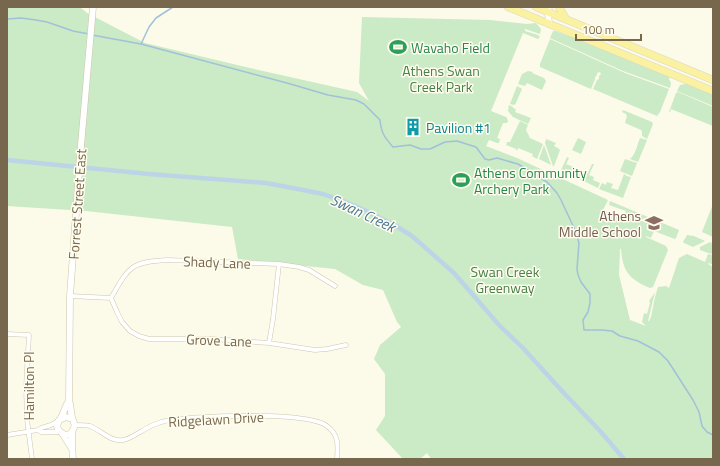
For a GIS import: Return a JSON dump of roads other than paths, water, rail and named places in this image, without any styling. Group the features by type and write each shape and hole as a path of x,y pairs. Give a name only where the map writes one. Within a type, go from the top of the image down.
{"main road":[{"path":"508,7 713,92"},
{"path":"536,7 549,10 566,19 713,80"},
{"path":"559,7 566,19"}],"street":[{"name":"Forrest Street East","path":"73,459 73,425 71,404 69,401 70,296 78,179 93,7"},
{"path":"549,10 549,24"},
{"name":"Shady Lane","path":"111,298 124,275 132,268 141,263 167,260 279,264 299,267 309,270 334,286"},
{"path":"270,343 279,264"},
{"path":"70,296 111,298"},
{"name":"Grove Lane","path":"111,298 122,322 130,331 139,336 150,339 212,339 270,343 316,350 346,345"},
{"name":"Hamilton Pl","path":"7,334 29,335 26,387 28,431 32,459"},
{"name":"Forrest Street East","path":"60,420 69,401"},
{"name":"Ridgelawn Drive","path":"73,425 87,425 113,439 123,440 133,437 151,426 171,420 223,416 305,418 316,420 326,425 334,433 338,443 337,459"},
{"path":"7,434 38,430 66,417 73,425 68,434 41,432 38,430"},
{"path":"60,420 57,428 61,433"},
{"name":"Forrest Street East","path":"61,433 72,449"}],"waterway":[{"path":"141,44 149,27 156,18 173,7"},
{"path":"7,19 21,18 47,22 73,31 89,34"},
{"path":"92,35 141,44 328,95 356,100 364,104 380,120 384,135 393,147 410,145 421,149 430,149 445,142 457,141 476,147 485,159 489,160 497,158 518,164 547,182 561,200 575,230 579,243 578,275 581,282 590,294 588,312 583,320 584,330 612,331 620,336 638,341 659,352 668,361 693,400 699,412 702,426 707,432 713,435"},
{"name":"Swan Creek","path":"7,160 149,174 266,183 323,194 364,210 412,236 454,273 499,325 523,348 624,459"}],"place":[{"name":"Wavaho Field","path":"398,47"},
{"name":"Pavilion #1","path":"413,127"},
{"name":"Athens Community Archery Park","path":"461,180"},
{"name":"Athens Middle School","path":"654,223"}],"park label":[{"name":"Athens Swan Creek Park","path":"441,78"},
{"name":"Swan Creek Greenway","path":"505,280"}]}
